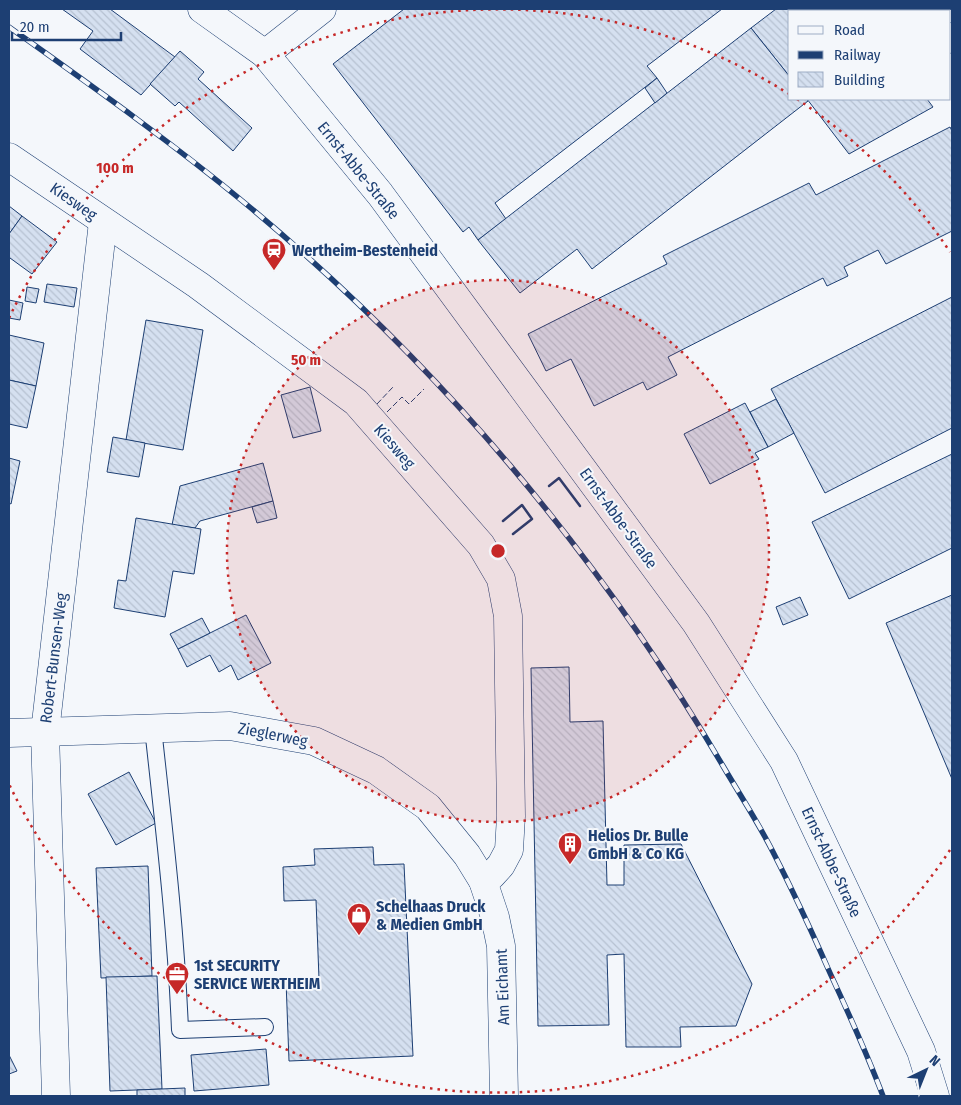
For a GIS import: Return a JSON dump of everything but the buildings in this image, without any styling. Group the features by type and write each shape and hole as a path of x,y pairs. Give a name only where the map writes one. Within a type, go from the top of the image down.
{"street":[{"name":"Ernst-Abbe-Straße","path":"202,9 265,54 380,194 696,623 784,761 921,1051 935,1096"},
{"path":"265,54 322,9"},
{"name":"Kiesweg","path":"9,157 198,285 356,402 482,545 501,579 508,616 511,816 509,850 501,865 492,875 482,881"},
{"name":"Robert-Bunsen-Weg","path":"56,1096 45,732 103,222"},
{"name":"Zieglerweg","path":"9,733 230,726 314,741 376,770 428,807 467,855 482,881"},
{"name":"Am Eichamt","path":"482,881 495,917 501,946 504,1096"}],"lane":[{"path":"153,728 178,978 180,1030 265,1027"}],"railway":[{"path":"9,27 188,158 246,204 316,265 384,329 448,395 509,464 568,536 623,611 674,687 755,819 809,927 858,1034 883,1096"}],"fence":[{"path":"377,404 393,387"},
{"path":"387,412 402,397 409,404 424,389"},
{"path":"549,486 559,478 580,505"}],"wall":[{"path":"549,486 559,478 580,506"},
{"path":"503,521 522,505 532,519 513,534"}],"place":[{"name":"Wertheim-Bestenheid","path":"274,271"},
{"name":"Helios Dr. Bulle GmbH & Co KG","path":"570,865"},
{"name":"Schelhaas Druck & Medien GmbH","path":"359,936"},
{"name":"1st SECURITY SERVICE WERTHEIM","path":"177,995"}]}
